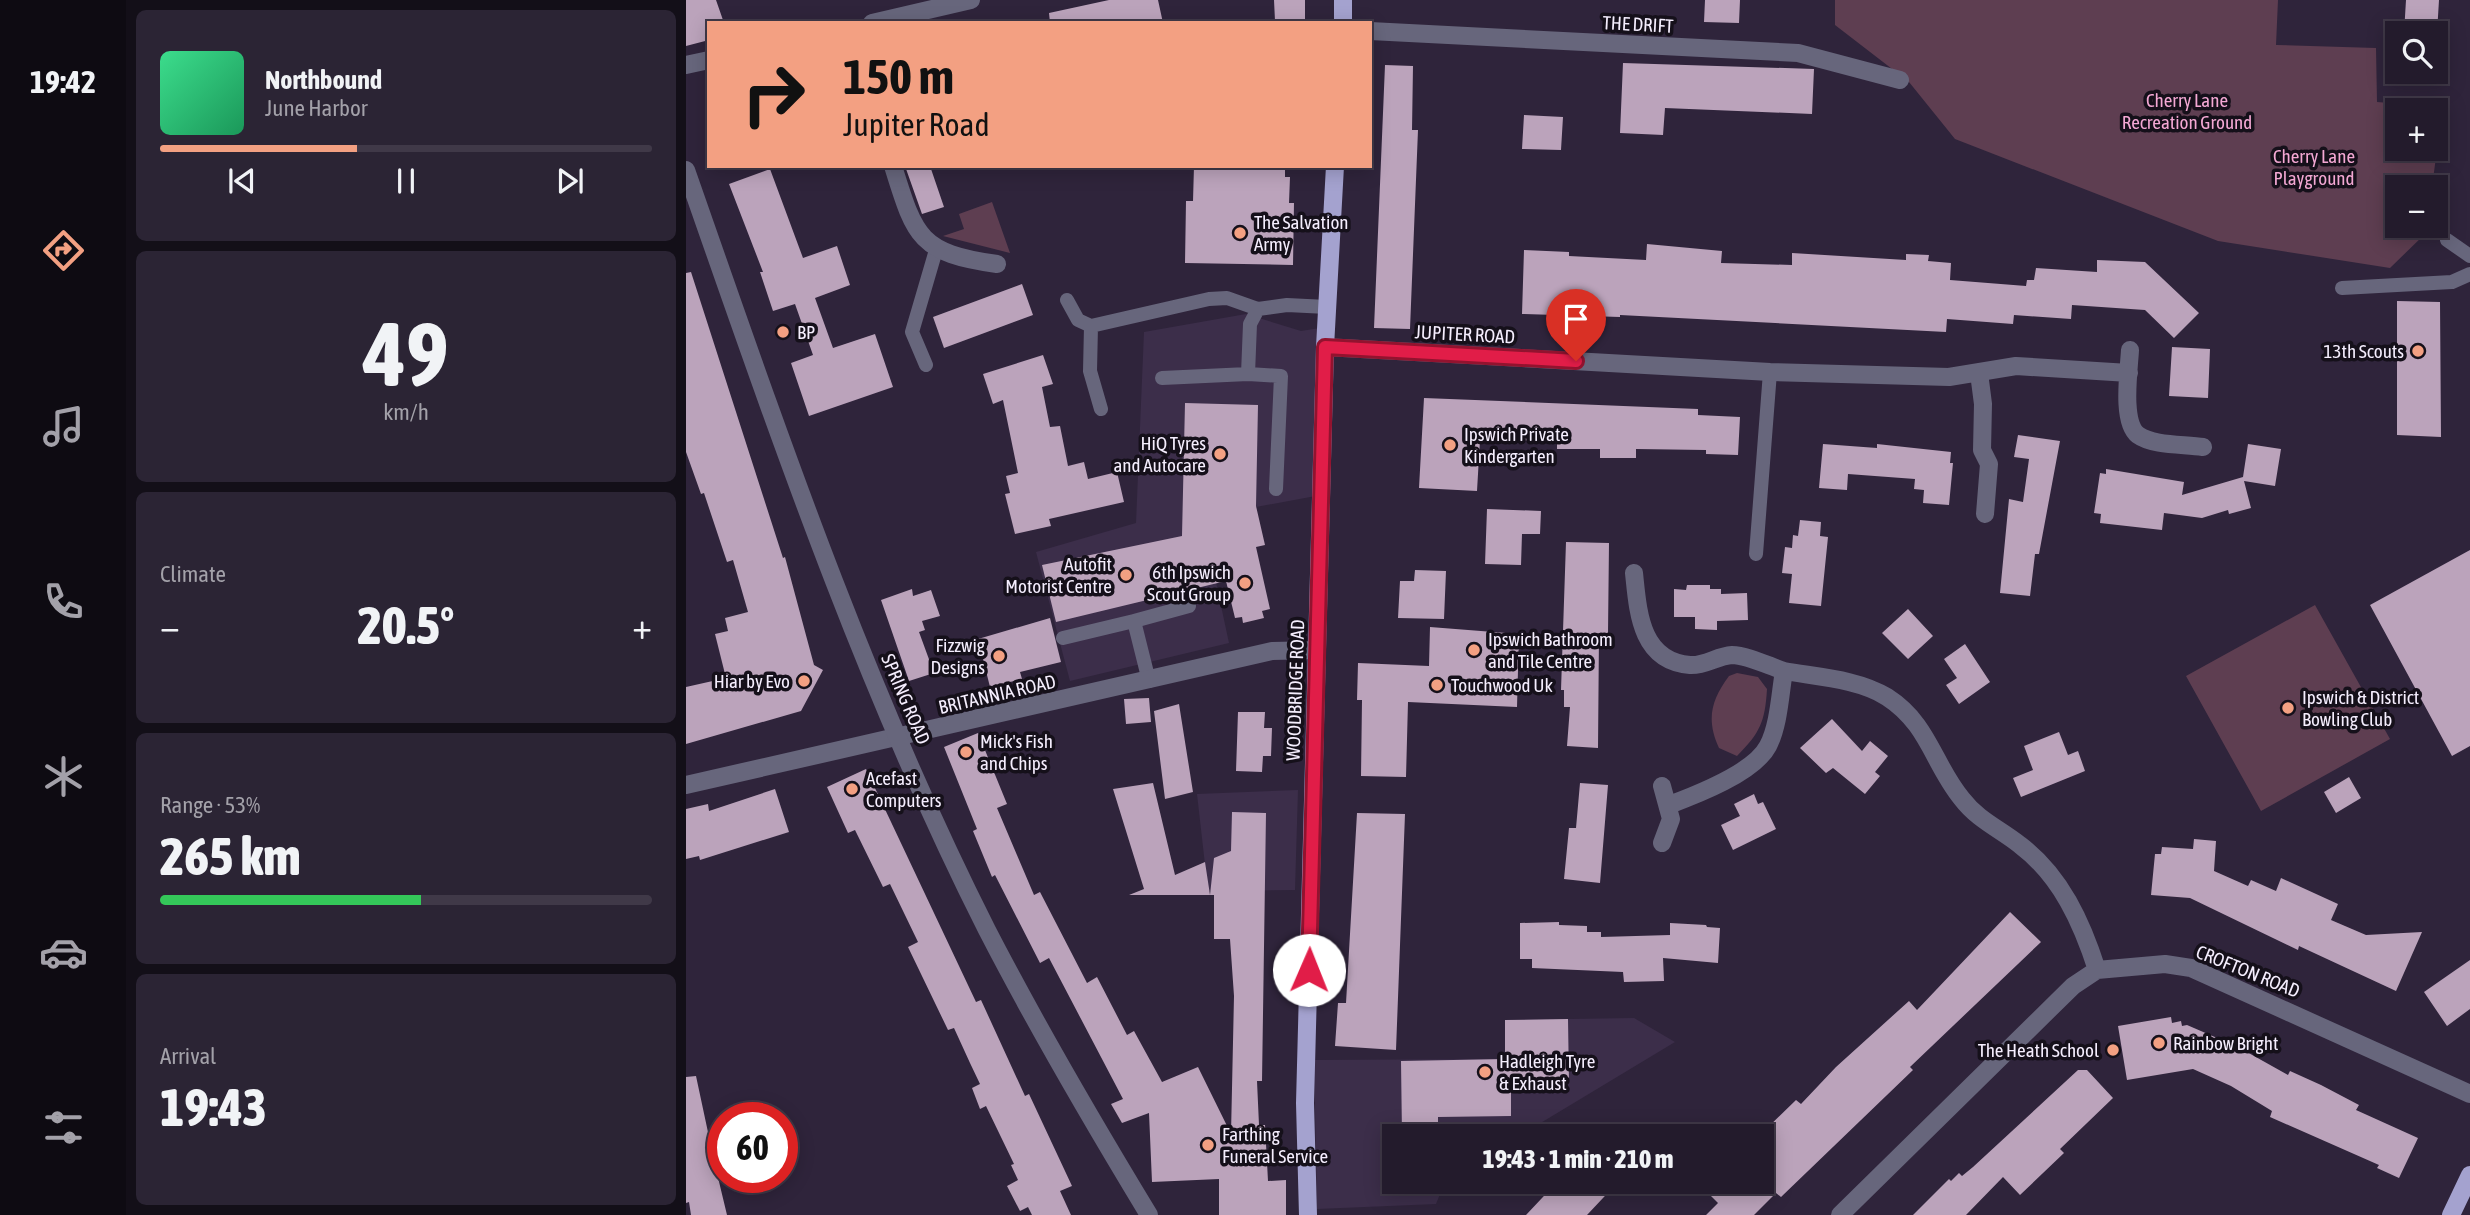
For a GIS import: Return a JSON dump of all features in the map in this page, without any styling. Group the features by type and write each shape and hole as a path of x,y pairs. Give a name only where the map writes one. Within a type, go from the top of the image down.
{"main road":[{"path":"1343,0 1343,21"},
{"name":"WOODBRIDGE ROAD","path":"1308,1215 1305,1103 1325,347 1335,168"},
{"path":"2451,1215 2470,1175"}],"street":[{"path":"876,21 908,7 971,0"},
{"name":"THE DRIFT","path":"1372,31 1798,53 1900,80"},
{"path":"686,65 707,60"},
{"path":"894,168 915,230 936,250 967,260 997,264"},
{"name":"SPRING ROAD","path":"686,170 769,409 850,620 899,738 986,928 1051,1049 1149,1215"},
{"name":"JUPITER ROAD","path":"1325,347 1770,372 1949,377 2016,366 2129,373"},
{"path":"2130,350 2130,425 2138,435 2203,447"},
{"path":"1979,373 1983,404 1982,450 1989,464 1984,514"},
{"path":"1634,573 1640,625 1659,653 1689,665 1709,664 1732,655 1784,671 1863,687 1899,705 1932,744 1949,781 1972,812 2035,858 2055,881 2084,930 2097,971"},
{"name":"BRITANNIA ROAD","path":"686,785 1272,651 1317,650"},
{"path":"1669,805 1712,787 1759,758 1768,746 1784,671"},
{"path":"1661,786 1669,805 1671,819 1661,843"},
{"name":"CROFTON ROAD","path":"1840,1215 2073,986 2097,971 2165,964 2191,968 2470,1094"}],"lane":[{"path":"2447,240 2470,256"},
{"path":"926,365 912,332 936,250"},
{"path":"2342,288 2452,282 2470,274"},
{"path":"1067,300 1078,320 1091,326 1209,299 1227,298 1258,309 1280,305 1327,307"},
{"path":"1248,374 1250,324 1258,309"},
{"path":"1091,326 1090,371 1101,409"},
{"path":"1756,554 1770,372"},
{"path":"1162,378 1248,374 1281,376 1276,489"},
{"path":"1063,638 1189,606"},
{"path":"1134,621 1149,681"}],"shaded area":[{"path":"1246,314 1301,331 1326,327 1321,495 1202,517 1229,643 1070,681 1036,552 1136,523 1144,332"},
{"path":"1298,790 1295,890 1208,891 1197,794"},
{"path":"1634,1018 1675,1042 1539,1124 1382,1124 1382,1194 1440,1194 1436,1204 1317,1209 1314,1060 1505,1059 1505,1020"}],"green space":[{"name":"Cherry Lane Recreation Ground","path":"1835,0 2278,0 2276,45 2376,48 2377,102 2385,103 2385,161 2435,161 2434,175 2385,175 2385,238 2421,238 2390,268 2218,241 1955,139 1909,82 1835,25"},
{"path":"992,202 1010,253 943,236 964,229 959,214"},
{"name":"Ipswich & District Bowling Club","path":"2315,605 2390,739 2261,811 2186,676"},
{"path":"1737,673 1758,677 1767,689 1760,726 1737,756 1719,748 1713,728 1712,710 1718,693 1729,676"}],"building":[{"path":"686,0 716,0 723,21 707,21 707,41 686,46"},
{"path":"1109,0 1158,0 1163,21 1050,21 1049,13"},
{"path":"1274,0 1305,0 1305,21 1275,21"},
{"path":"1705,0 1740,0 1739,23 1704,22"},
{"path":"2406,0 2439,0 2438,21 2405,21"},
{"path":"1623,63 1814,69 1812,114 1665,108 1663,135 1620,133"},
{"path":"1385,65 1413,66 1412,130 1418,130 1410,329 1374,328"},
{"path":"1524,115 1563,117 1561,150 1522,149"},
{"path":"906,168 931,168 944,207 922,214"},
{"name":"The Salvation Army","path":"1194,168 1285,168 1285,177 1290,177 1289,203 1294,203 1293,265 1185,263 1186,201 1193,201"},
{"path":"770,169 803,258 837,246 850,285 815,298 833,348 875,334 893,387 809,416 791,363 813,355 795,304 773,311 760,272 763,272 729,184"},
{"path":"1647,244 1722,251 1721,263 1792,265 1792,253 1906,260 1906,254 1929,255 1928,261 1951,263 1950,280 2026,286 2027,280 2034,280 2036,268 2097,272 2097,260 2145,262 2199,313 2174,338 2145,310 2072,305 2071,319 2014,315 2013,324 1947,319 1946,332 1620,315 1522,314 1524,250 1569,252 1569,256 1646,260"},
{"path":"691,272 783,558 785,557 814,665 823,670 801,711 686,744 686,687 726,678 715,634 728,631 725,618 748,612 733,560 727,562 704,493 701,494 686,452 686,273"},
{"path":"1022,284 1033,315 944,348 933,317"},
{"name":"13th Scouts","path":"2397,301 2440,302 2441,437 2397,435"},
{"path":"2172,347 2210,349 2208,398 2169,396"},
{"path":"1043,355 1053,384 1042,387 1050,427 1060,426 1068,466 1084,462 1088,479 1117,472 1124,502 1049,519 1051,526 1015,534 1005,494 1010,493 1006,476 1018,473 1003,400 993,404 983,374"},
{"path":"1424,398 1698,409 1698,415 1740,417 1738,455 1706,454 1706,450 1636,449 1636,458 1600,458 1600,449 1557,449 1557,441 1480,440 1477,491 1419,488"},
{"path":"1185,403 1258,405 1256,506 1265,545 1256,547 1270,609 1262,611 1264,618 1243,623 1242,617 1235,618 1226,581 1056,622 1042,565 1182,536"},
{"path":"2018,435 2060,441 2039,554 2035,554 2030,596 2000,593 2009,499 2023,502 2029,459 2014,457"},
{"path":"1823,444 1877,448 1877,444 1951,452 1950,463 1953,463 1949,505 1923,503 1924,490 1914,489 1915,479 1848,474 1847,490 1819,488"},
{"path":"2248,444 2281,449 2275,486 2244,481 2251,508 2229,514 2228,510 2202,518 2164,513 2162,530 2100,523 2101,514 2094,513 2100,473 2106,474 2106,469 2184,482 2182,495 2243,477"},
{"path":"1487,509 1541,511 1540,534 1522,534 1521,565 1485,564"},
{"path":"1800,520 1821,522 1820,536 1828,537 1821,606 1789,603 1792,574 1782,573 1785,547 1792,548 1793,535 1798,536"},
{"path":"1566,542 1609,543 1608,633 1599,633 1598,748 1567,746 1570,707 1564,707 1564,690 1561,690"},
{"name":"Ipswich & District Bowling Club","path":"2470,550 2470,746 2452,756 2370,605"},
{"path":"1415,570 1446,571 1444,619 1398,618 1400,581 1414,581"},
{"path":"1687,585 1710,585 1710,589 1721,589 1721,594 1747,593 1748,620 1717,621 1717,630 1695,629 1695,617 1674,617 1674,589 1686,590"},
{"path":"912,589 913,596 931,590 940,616 922,621 925,630 919,632 934,673 909,681 881,600"},
{"path":"1908,609 1933,636 1908,659 1882,633"},
{"path":"1050,618 1061,662 1020,672 1022,679 990,687 978,639"},
{"path":"1430,627 1519,634 1517,707 1408,702 1406,777 1361,776 1362,700 1357,700 1358,663 1429,666"},
{"path":"1965,644 1990,682 1959,704 1946,685 1957,678 1944,659"},
{"path":"1149,698 1151,722 1126,724 1124,699"},
{"path":"1179,704 1193,792 1165,799 1154,711"},
{"path":"1238,712 1265,712 1264,728 1272,728 1271,756 1263,756 1262,772 1236,771"},
{"path":"1832,719 1862,751 1870,741 1888,756 1875,772 1880,776 1865,794 1833,768 1826,773 1800,748"},
{"path":"2059,732 2068,755 2078,751 2085,771 2021,797 2013,778 2033,770 2024,746"},
{"path":"978,733 1007,804 997,808 1034,895 1040,892 1087,983 1097,977 1127,1035 1134,1031 1162,1082 1198,1067 1231,1134 1234,996 1230,939 1214,939 1214,895 1210,895 1214,858 1231,851 1232,812 1266,813 1262,1081 1257,1081 1259,1125 1265,1125 1268,1181 1286,1180 1286,1215 1219,1215 1219,1179 1152,1182 1149,1113 1122,1123 1111,1104 1123,1099 1049,958 1040,963 995,875 992,877 973,831 977,829 944,747"},
{"path":"866,769 976,1002 981,1000 1025,1096 1029,1094 1072,1186 1060,1191 1071,1215 1032,1215 1028,1207 1020,1211 1007,1186 1018,1180 1011,1165 1014,1164 986,1106 980,1109 972,1088 980,1084 954,1028 948,1030 908,947 918,942 890,884 883,887 855,830 848,833 827,787"},
{"path":"2349,777 2361,798 2336,813 2324,792"},
{"path":"1153,783 1175,875 1205,862 1210,895 1129,895 1144,889 1113,789"},
{"path":"1580,783 1608,785 1600,883 1564,879 1569,828 1576,828"},
{"path":"775,789 789,832 700,860 699,856 686,859 686,809 708,804 709,811"},
{"path":"1754,794 1758,804 1763,802 1776,829 1733,850 1721,825 1740,816 1734,804"},
{"path":"1357,813 1405,814 1396,1050 1335,1046 1338,1003 1346,1003"},
{"path":"2194,839 2216,841 2214,871 2248,886 2251,880 2276,891 2281,878 2338,904 2331,920 2366,935 2422,932 2396,991 2299,946 2298,950 2190,898 2151,895 2155,854 2161,854 2162,847 2193,849"},
{"path":"2010,912 2041,942 1910,1067 1913,1070 1781,1197 1776,1193 1754,1215 1706,1215 1718,1203 1709,1194 1774,1194 1774,1124 1771,1124 1796,1100 1801,1104 1836,1067 1909,1001 1917,1010"},
{"path":"1559,922 1559,925 1587,926 1587,932 1601,932 1601,937 1670,935 1670,923 1720,928 1718,963 1663,958 1664,981 1624,982 1623,972 1532,968 1532,959 1520,959 1520,923"},
{"path":"2470,960 2470,1009 2447,1026 2424,992"},
{"path":"2171,1017 2172,1023 2181,1021 2182,1026 2187,1025 2238,1047 2288,1075 2290,1071 2321,1085 2359,1105 2356,1110 2418,1138 2399,1178 2377,1168 2379,1165 2270,1117 2272,1111 2231,1086 2193,1069 2127,1080 2118,1026"},
{"name":"Hadleigh Tyre & Exhaust","path":"1568,1019 1569,1083 1511,1084 1511,1116 1438,1117 1438,1124 1402,1124 1401,1061 1505,1059 1505,1020"},
{"path":"2078,1070 2087,1070 2113,1098 2060,1149 2064,1153 2020,1195 2003,1177 1966,1215 1913,1215 1949,1179 1951,1181 1959,1173 1962,1176 1973,1167"},
{"path":"696,1076 707,1128 707,1193 722,1193 727,1215 691,1215 689,1202 686,1203 686,1077"},
{"path":"1546,1194 1607,1194 1587,1215 1526,1215"}],"place":[{"name":"The Salvation Army","path":"1240,233"},
{"name":"BP","path":"783,332"},
{"name":"13th Scouts","path":"2418,351"},
{"name":"Ipswich Private Kindergarten","path":"1450,445"},
{"name":"HiQ Tyres and Autocare","path":"1220,454"},
{"name":"Autofit Motorist Centre","path":"1126,575"},
{"name":"6th Ipswich Scout Group","path":"1245,583"},
{"name":"Ipswich Bathroom and Tile Centre","path":"1474,650"},
{"name":"Fizzwig Designs","path":"999,656"},
{"name":"Hiar by Evo","path":"804,681"},
{"name":"Touchwood Uk","path":"1437,685"},
{"name":"Ipswich & District Bowling Club","path":"2288,708"},
{"name":"Mick's Fish and Chips","path":"966,752"},
{"name":"Acefast Computers","path":"852,789"},
{"name":"Rainbow Bright","path":"2159,1043"},
{"name":"The Heath School","path":"2113,1050"},
{"name":"Hadleigh Tyre & Exhaust","path":"1485,1072"},
{"name":"Farthing Funeral Service","path":"1208,1145"}],"route":[{"path":"1309,970 1325,347 1576,361"}],"park label":[{"name":"Cherry Lane Playground","path":"2314,167"}]}
